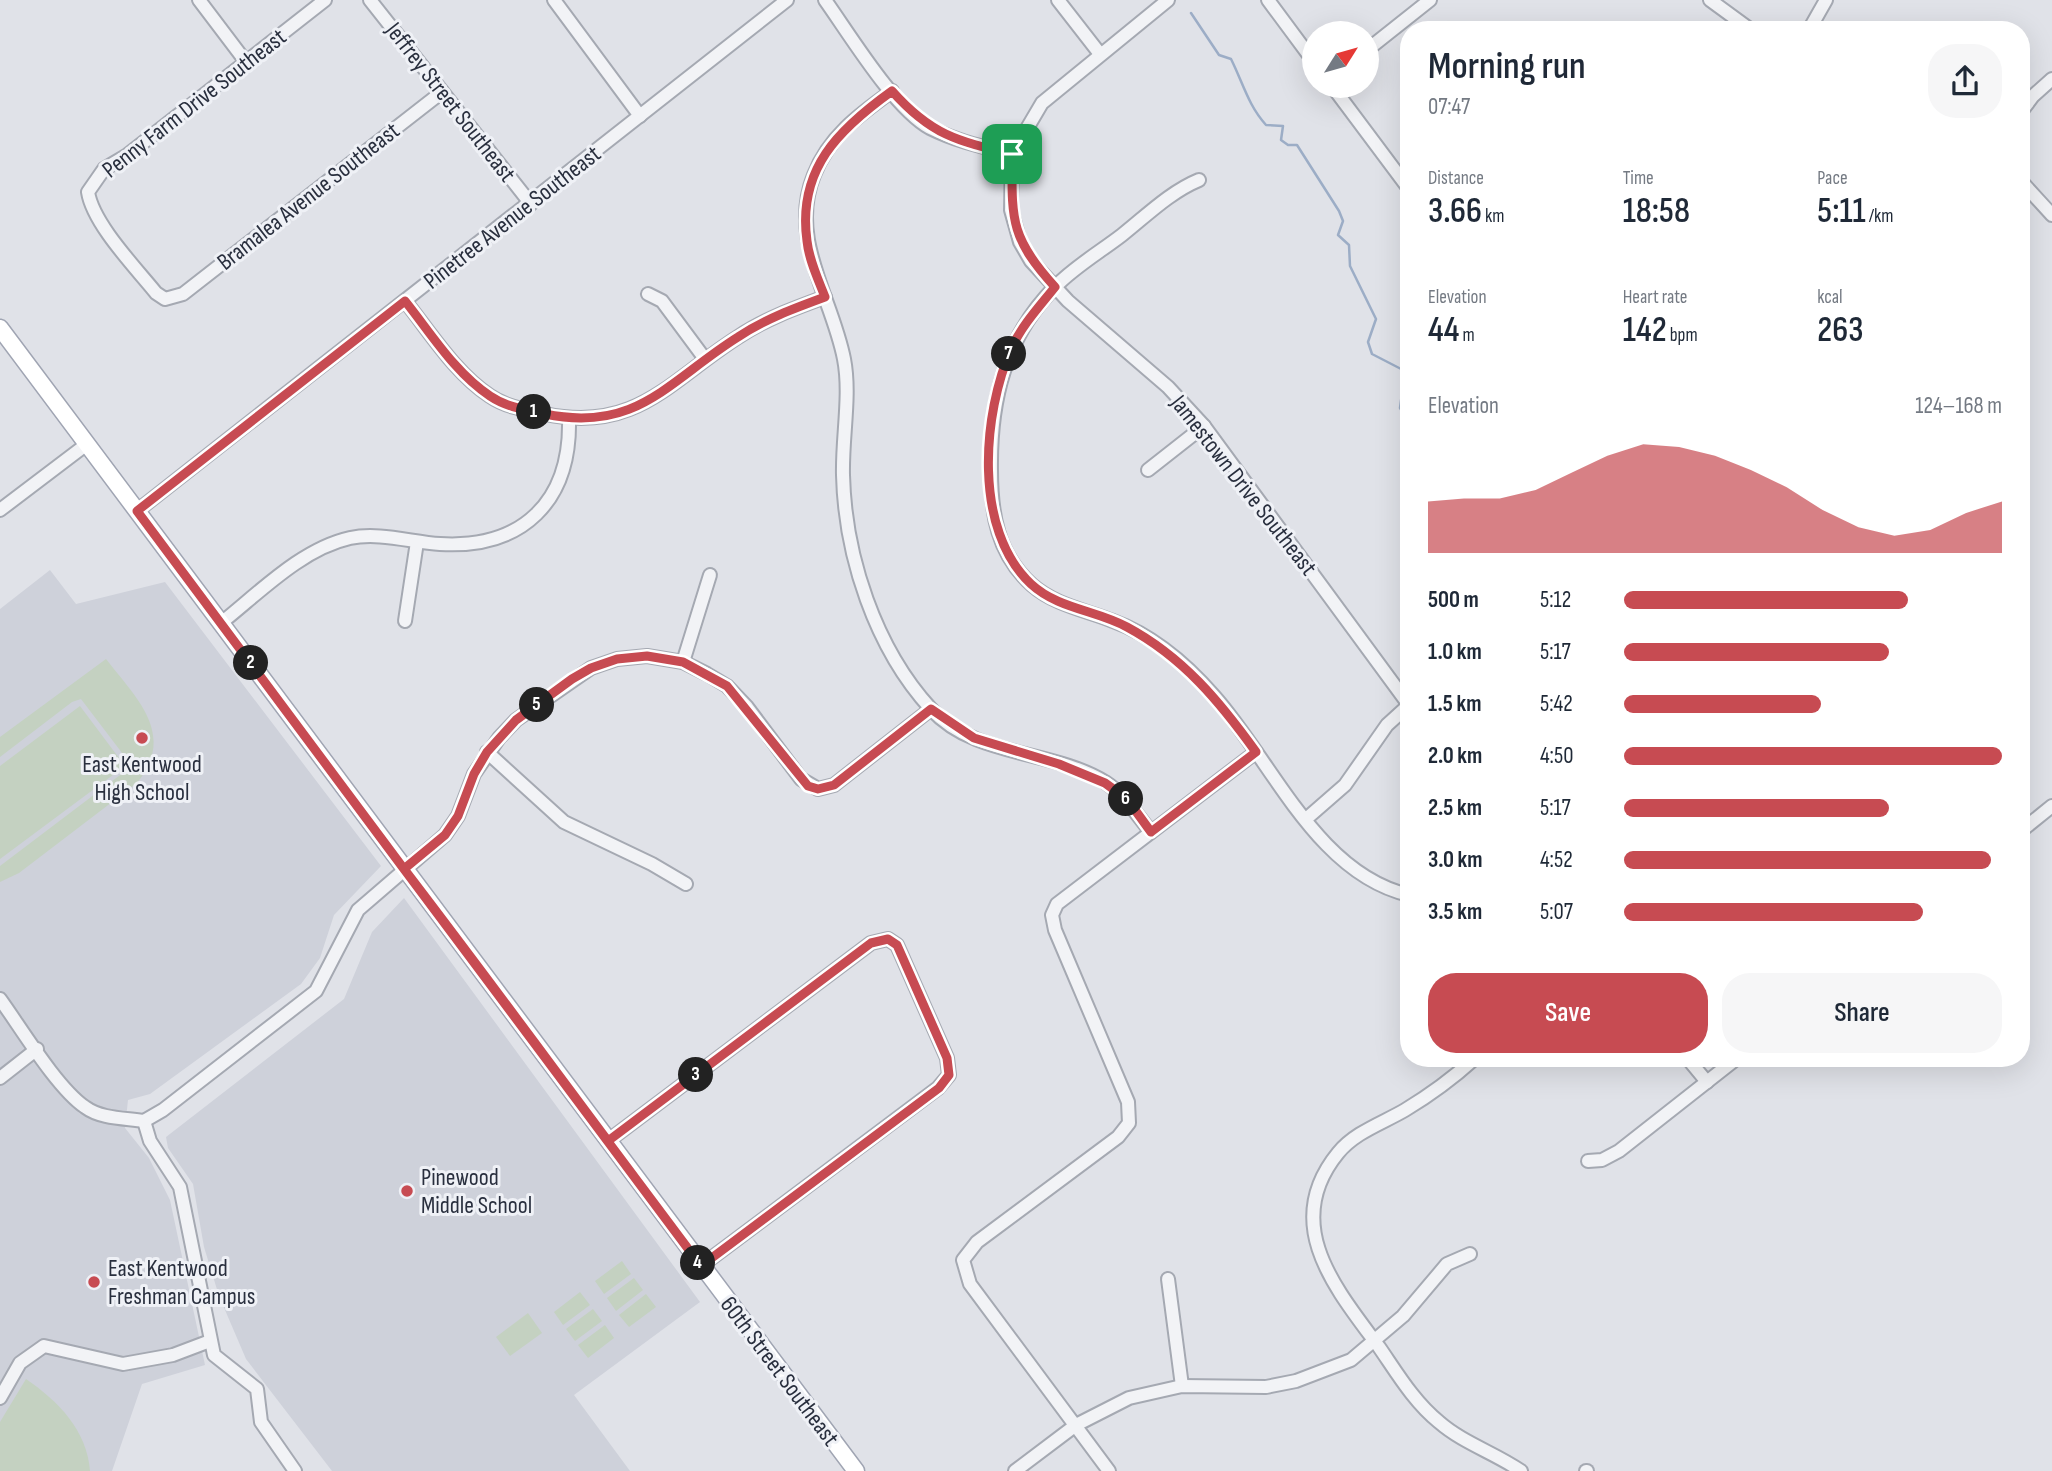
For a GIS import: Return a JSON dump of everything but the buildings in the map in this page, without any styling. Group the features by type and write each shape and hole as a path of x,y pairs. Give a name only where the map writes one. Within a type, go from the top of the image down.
{"main road":[{"name":"60th Street Southeast","path":"0,328 856,1471"}],"street":[{"path":"199,0 247,62"},
{"name":"Penny Farm Drive Southeast","path":"174,298 165,299 156,293 122,251 89,201 88,192 104,169 325,0"},
{"name":"Jeffrey Street Southeast","path":"370,0 531,204"},
{"path":"554,0 640,116"},
{"name":"Pinetree Avenue Southeast","path":"137,511 531,204 787,0"},
{"path":"825,0 892,91 928,126 955,139 1012,154 1042,103 1168,0"},
{"path":"1058,0 1100,54"},
{"path":"1268,0 1302,46"},
{"path":"1404,21 1430,0"},
{"path":"1710,0 1739,21"},
{"path":"1814,21 1826,0"},
{"path":"1379,40 1400,24"},
{"path":"2030,100 2052,79"},
{"path":"892,91 842,131 829,145 813,176 806,221 807,242 845,361 843,475 851,549 862,587 885,639 904,673 931,709 974,738 1059,764 1105,783 1127,799 1151,832"},
{"name":"Bramalea Avenue Southeast","path":"174,298 183,294 442,92"},
{"path":"1341,98 1400,177"},
{"name":"Jamestown Drive Southeast","path":"1012,154 1011,210 1016,230 1031,261 1055,287 1168,387 1204,426 1400,693"},
{"path":"1199,180 1168,198 1055,287 1029,317 1018,335 1005,364 990,431 990,498 1000,541 1029,582 1055,601 1126,626 1175,658 1215,696 1306,819 1334,852 1353,870 1383,887 1400,892"},
{"path":"2030,191 2052,215"},
{"path":"649,294 662,301 705,359"},
{"path":"405,301 467,377 489,396 512,407 569,419 595,419 628,411 655,397 740,335 785,311 825,297"},
{"path":"221,622 295,566 332,543 370,536 417,542 486,543 521,528 550,501 564,471 570,446 569,419"},
{"path":"1148,470 1204,426"},
{"path":"0,510 87,443"},
{"path":"405,621 417,542"},
{"path":"683,662 710,575"},
{"path":"0,999 85,1107 104,1115 144,1121 163,1110 316,991 358,910 445,835 458,816 474,774 487,752 516,720 591,668 617,659 647,656 683,662 727,686 747,707 801,779 818,789 834,785 931,709"},
{"path":"1306,819 1345,785 1387,724 1400,713"},
{"path":"487,752 564,822 652,864 686,884"},
{"path":"1109,1471 970,1284 963,1260 977,1242 1118,1137 1129,1123 1128,1102 1055,930 1052,915 1057,904 1256,752"},
{"path":"2030,824 2052,806"},
{"path":"608,1141 871,943 888,939 902,953 947,1058 949,1075 939,1088 701,1266"},
{"path":"0,1078 37,1049"},
{"path":"1464,1067 1440,1087 1355,1138 1339,1152 1326,1171 1315,1200 1313,1226 1320,1260 1339,1294 1431,1415 1449,1430 1521,1471"},
{"path":"1695,1067 1707,1082"},
{"path":"1588,1161 1602,1160 1619,1151 1726,1067"},
{"path":"144,1121 150,1141 180,1187 214,1355 257,1389 261,1422 295,1471"},
{"path":"1016,1471 1076,1425 1129,1398 1182,1386 1266,1387 1296,1381 1350,1360 1375,1342 1403,1316 1447,1264 1470,1254"},
{"path":"1168,1279 1182,1386"},
{"path":"0,1398 20,1363 44,1346 123,1364 173,1355 210,1341"}],"shaded area":[{"name":"East Kentwood High School","path":"50,570 76,604 165,582 381,866 334,915 320,958 301,984 150,1094 128,1100 125,1128 149,1158 170,1200 205,1365 142,1384 112,1471 0,1471 0,609"},
{"name":"Pinewood Middle School","path":"404,898 700,1302 574,1395 630,1471 332,1471 246,1359 219,1296 204,1247 193,1184 168,1148 166,1137 344,999 372,932"}],"green space":[{"path":"106,659 140,702 148,717 153,733 153,748 148,765 137,783 19,873 0,882 0,866 132,766 81,699 72,702 0,757 0,737"},
{"path":"80,706 125,766 0,859 0,766"},
{"path":"622,1261 631,1274 604,1294 595,1281"},
{"path":"634,1278 643,1290 616,1311 607,1298"},
{"path":"580,1292 590,1305 563,1325 554,1312"},
{"path":"646,1294 656,1307 629,1327 619,1315"},
{"path":"593,1309 602,1321 575,1341 566,1329"},
{"path":"528,1313 542,1333 510,1356 496,1337"},
{"path":"605,1325 614,1338 588,1358 578,1345"},
{"path":"26,1379 49,1397 69,1418 83,1442 90,1471 0,1471 0,1422"}],"waterway":[{"path":"1191,13 1219,55 1231,59 1250,102 1260,117 1266,125 1283,126 1281,140 1288,145 1297,145 1339,211 1343,221 1338,235 1349,245 1350,266 1376,319 1368,342 1372,354 1400,368"}],"place":[{"name":"East Kentwood High School","path":"142,738"},
{"name":"Pinewood Middle School","path":"407,1191"},
{"name":"East Kentwood Freshman Campus","path":"94,1282"}],"route":[{"path":"1012,154 955,139 928,126 892,91 858,115 842,131 829,145 813,176 806,221 807,242 825,297 785,311 740,335 655,397 628,411 595,419 569,419 512,407 489,396 467,377 405,301 137,511 221,622 404,869 608,1141 871,943 888,939 897,945 947,1058 949,1075 939,1088 701,1266 404,869 432,849 445,835 458,816 474,774 487,752 516,720 591,668 617,659 647,656 683,662 727,686 747,707 808,786 818,789 834,785 931,709 961,732 974,738 1059,764 1105,783 1127,799 1151,832 1256,752 1215,696 1175,658 1126,626 1055,601 1029,582 1012,562 1000,541 990,498 990,431 995,401 1005,364 1018,335 1029,317 1055,287 1031,261 1020,242 1011,210 1012,154"}]}
